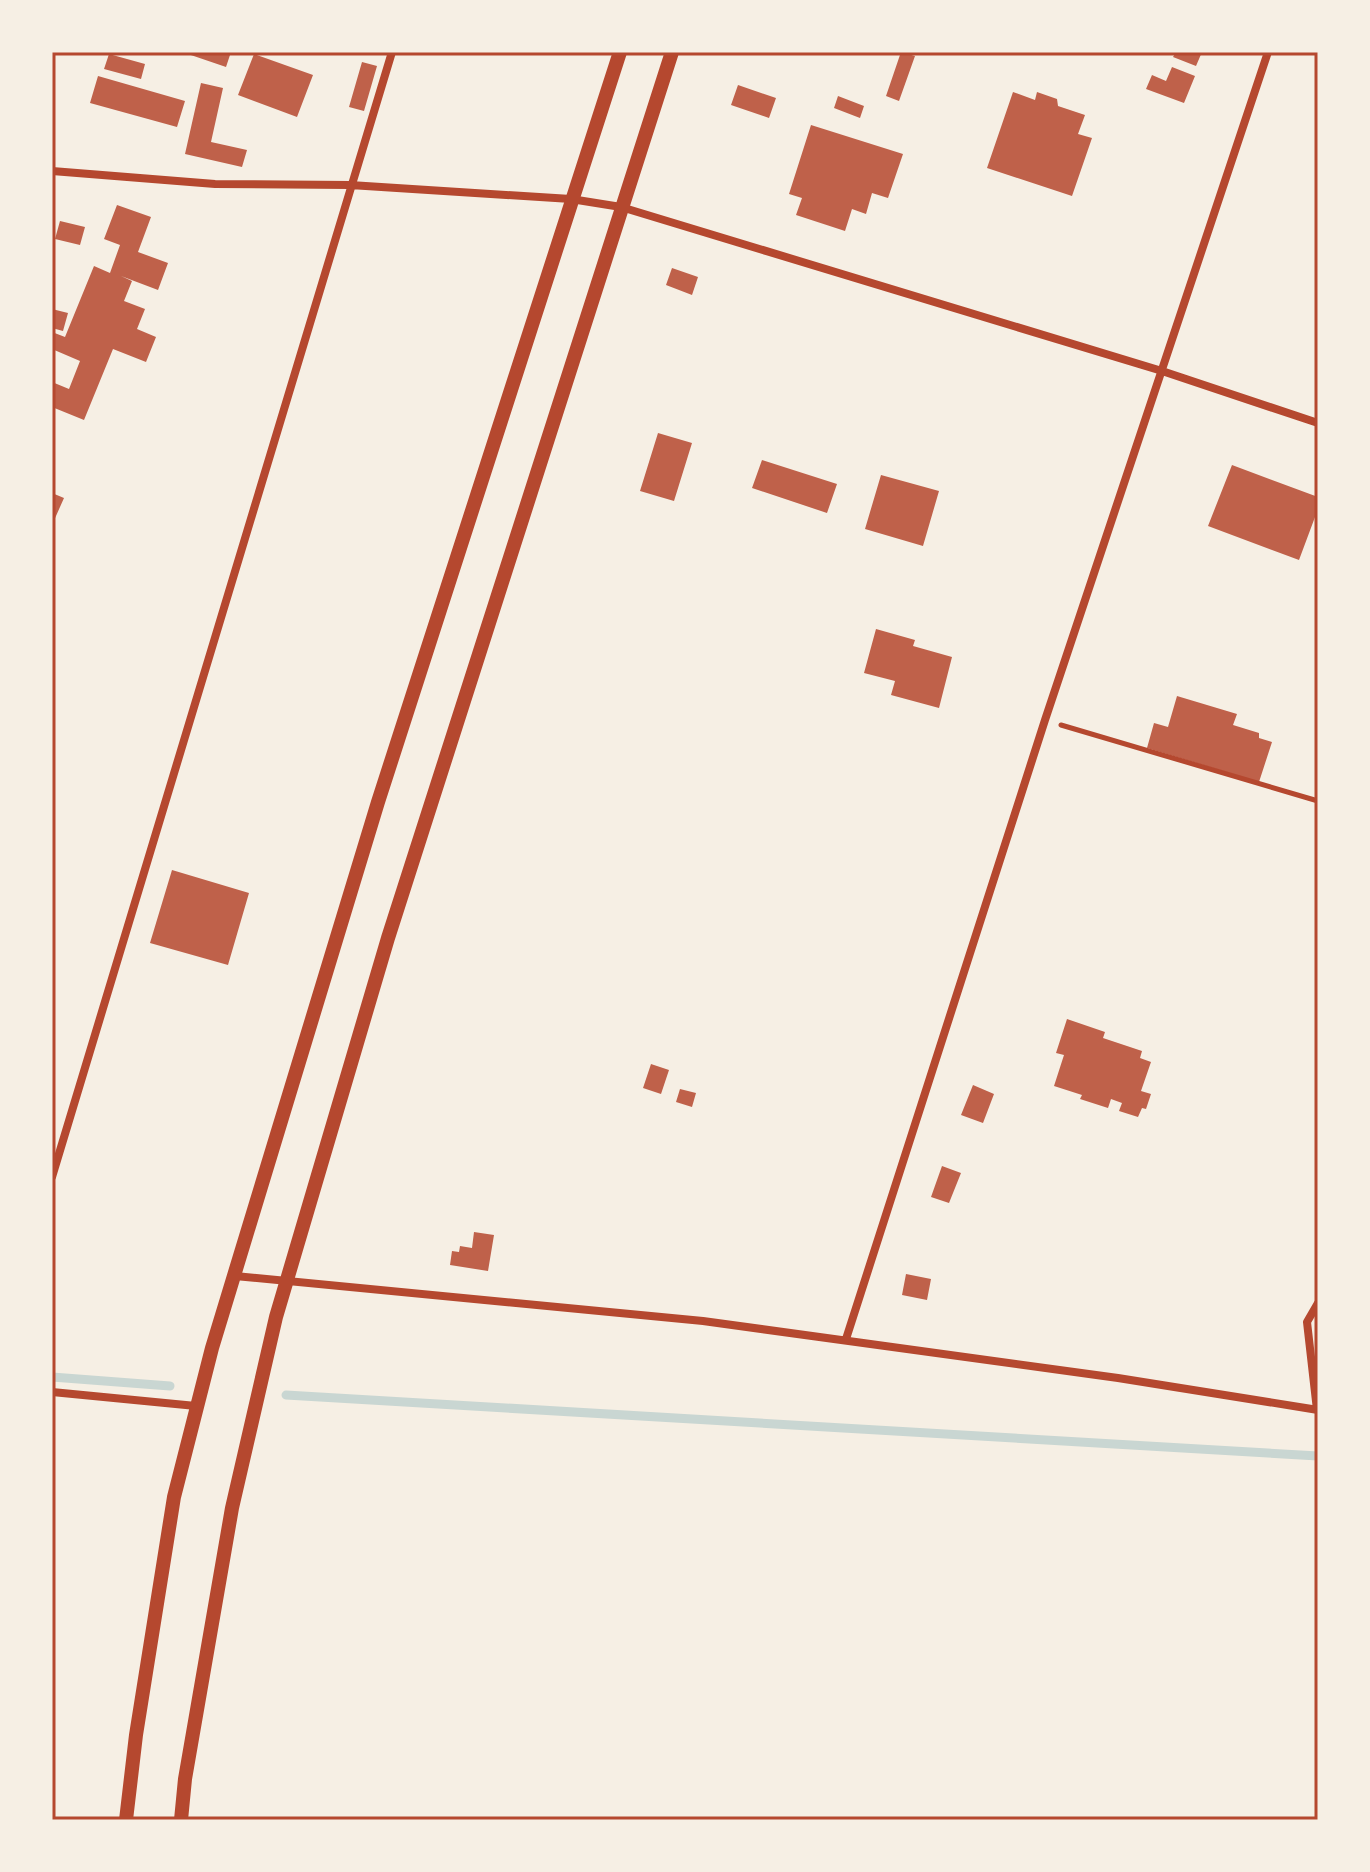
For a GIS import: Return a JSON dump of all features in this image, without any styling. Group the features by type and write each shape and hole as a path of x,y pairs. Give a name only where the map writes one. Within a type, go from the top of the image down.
{"street":[{"path":"52,1177 392,52"},
{"path":"126,1820 136,1735 174,1497 196,1406 378,802 620,52"},
{"path":"181,1820 185,1779 232,1508 286,1282 388,938 672,52"},
{"path":"846,1339 1045,720 1268,52"},
{"path":"52,171 215,184 350,185 571,199 621,207 1162,371 1318,423"},
{"path":"235,1276 703,1321 846,1339 1317,1410 1307,1322 1318,1303"},
{"path":"52,1392 196,1406"}],"path":[{"path":"1045,720 1318,801"}],"building":[{"path":"182,52 231,52 226,67"},
{"path":"901,52 915,56 899,101 886,96"},
{"path":"1176,52 1202,52 1196,66 1173,57"},
{"path":"109,54 145,64 141,79 104,69"},
{"path":"254,54 313,75 297,117 238,95"},
{"path":"362,62 377,66 364,111 349,107"},
{"path":"1172,67 1195,76 1184,103 1146,89 1152,75 1166,81"},
{"path":"98,76 185,101 177,127 90,103"},
{"path":"201,83 223,88 211,142 247,150 242,167 185,154"},
{"path":"738,85 776,98 769,118 731,105"},
{"path":"1013,92 1035,100 1037,92 1057,99 1058,106 1085,115 1078,134 1092,138 1072,196 987,168"},
{"path":"838,96 864,106 860,118 834,108"},
{"path":"811,125 903,154 888,198 872,193 866,214 852,209 845,231 796,215 802,198 789,194"},
{"path":"117,205 151,217 138,252 168,263 158,290 121,276 132,281 124,301 145,309 137,329 156,337 146,362 113,349 84,420 52,407 52,382 69,389 80,361 52,349 52,332 65,337 94,266 110,273 120,245 104,239"},
{"path":"60,221 85,227 80,245 55,239"},
{"path":"672,268 698,277 692,295 666,285"},
{"path":"52,309 68,313 63,331 52,328"},
{"path":"658,433 692,443 674,501 640,491"},
{"path":"762,460 837,484 827,513 752,488"},
{"path":"1232,465 1318,497 1318,509 1299,560 1208,526"},
{"path":"881,475 939,491 923,546 865,529"},
{"path":"52,493 64,498 52,525"},
{"path":"876,629 915,640 913,646 952,657 939,708 891,695 895,681 864,673"},
{"path":"1177,696 1237,714 1233,725 1259,733 1259,738 1272,742 1259,782 1147,748 1154,723 1168,727"},
{"path":"172,870 249,893 228,965 150,943"},
{"path":"1067,1019 1105,1032 1103,1038 1142,1051 1140,1058 1151,1062 1141,1091 1151,1094 1146,1109 1142,1108 1138,1117 1119,1111 1122,1103 1111,1099 1108,1108 1054,1086 1064,1055 1056,1053"},
{"path":"651,1064 669,1070 661,1094 643,1088"},
{"path":"973,1085 994,1094 983,1123 961,1115"},
{"path":"680,1089 696,1093 692,1107 676,1102"},
{"path":"942,1166 961,1173 949,1203 931,1197"},
{"path":"474,1232 494,1235 488,1271 450,1265 452,1251 459,1252 460,1246 472,1248"},
{"path":"906,1274 931,1279 927,1300 902,1295"}],"waterway":[{"path":"52,1377 170,1386"},
{"path":"286,1395 1318,1456"}]}
